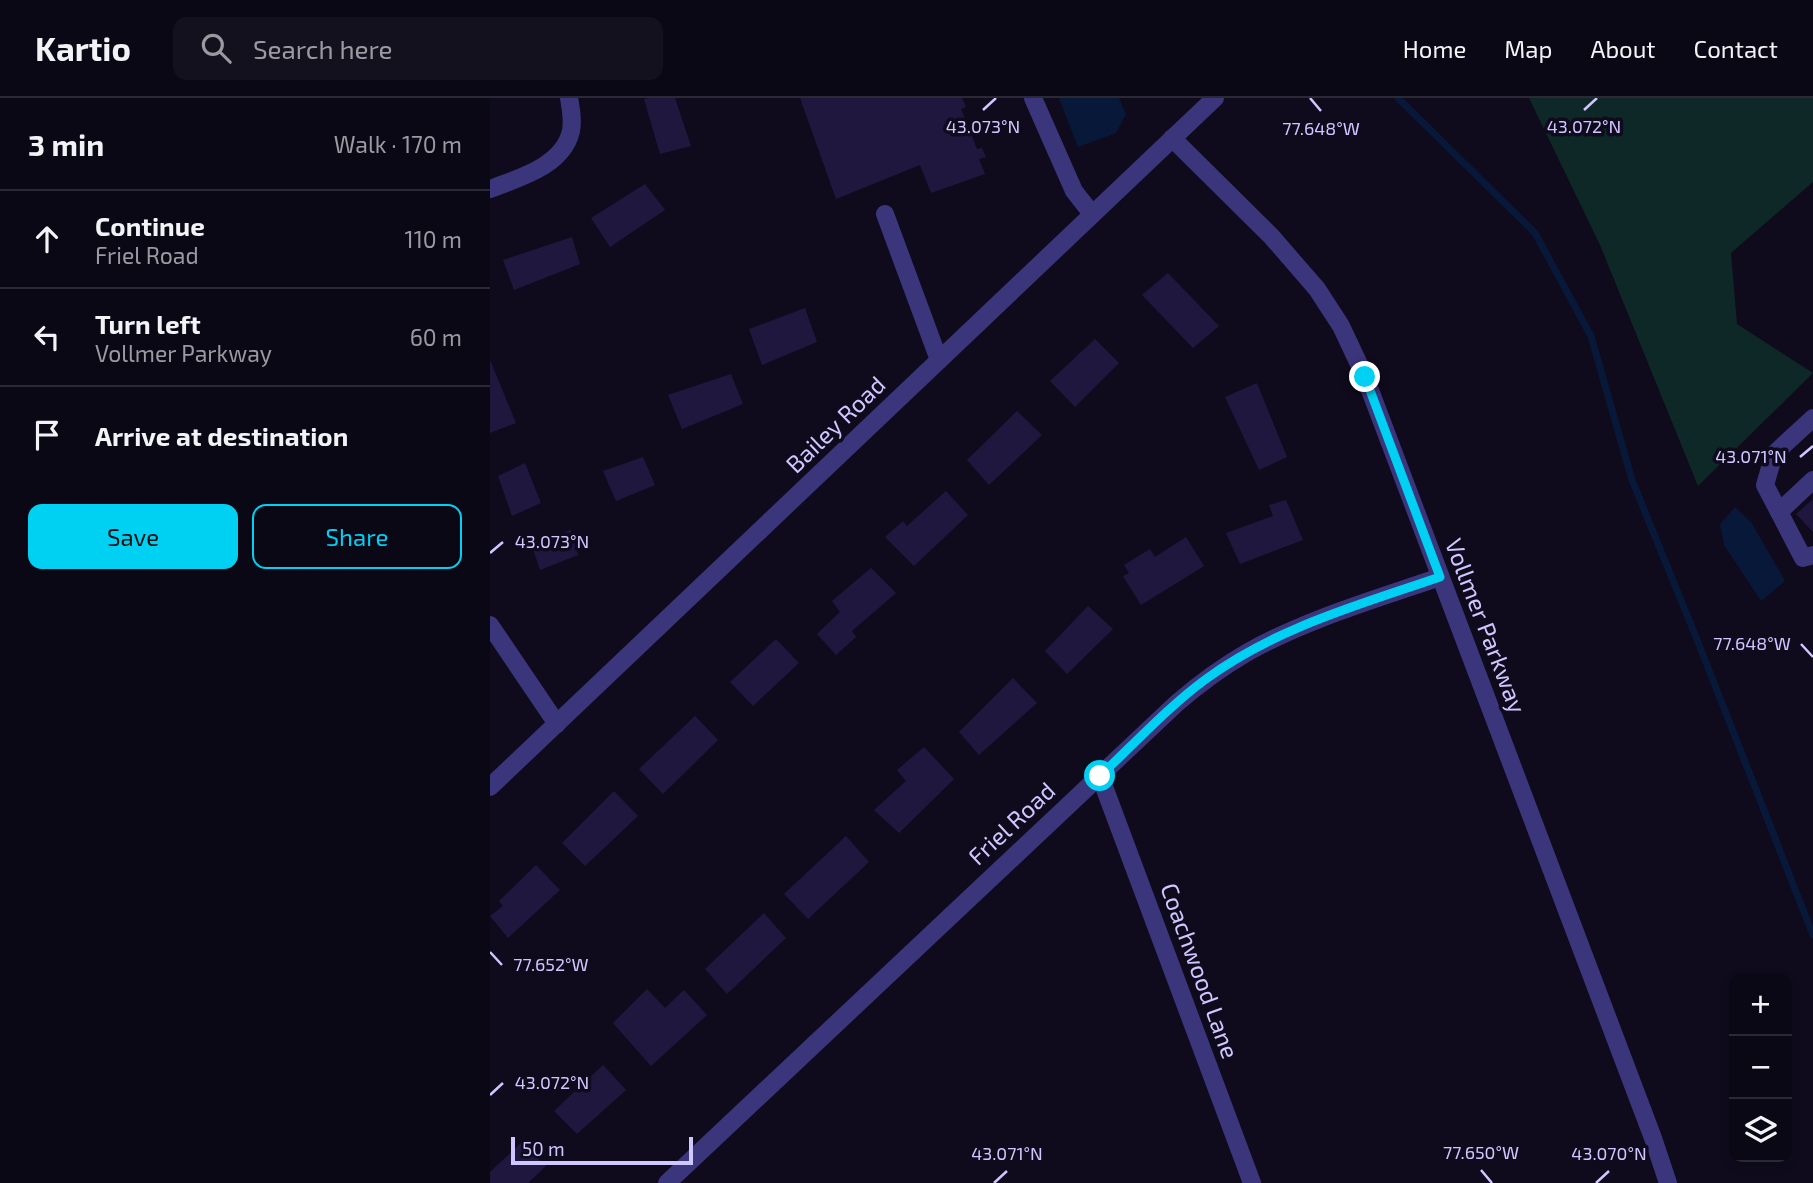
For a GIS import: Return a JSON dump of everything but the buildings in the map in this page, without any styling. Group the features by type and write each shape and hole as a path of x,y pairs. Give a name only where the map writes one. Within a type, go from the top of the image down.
{"street":[{"path":"490,189 536,171 556,156 570,134 572,121 569,98"},
{"path":"1033,98 1074,191 1092,214"},
{"name":"Bailey Road","path":"490,787 1215,98"},
{"name":"Vollmer Parkway","path":"1172,138 1271,236 1317,289 1341,327 1365,377 1668,1183"},
{"path":"885,214 939,360"},
{"path":"1813,418 1774,454 1765,485 1803,558 1813,555"},
{"path":"1779,512 1813,480"},
{"name":"Friel Road","path":"667,1183 1177,703 1207,678 1249,652 1291,631 1440,577"},
{"path":"490,625 557,724"},
{"name":"Coachwood Lane","path":"1100,776 1252,1183"}],"green space":[{"path":"1529,98 1813,98 1813,182 1731,253 1737,324 1813,373 1698,486 1600,245"}],"water":[{"path":"1059,98 1119,98 1126,114 1116,133 1078,147"},
{"path":"1735,507 1751,522 1785,581 1761,601 1724,545 1720,524"}],"waterway":[{"path":"1398,98 1535,233 1591,336 1632,480 1813,935"}],"route":[{"path":"1100,776 1207,678 1249,652 1291,631 1344,610 1440,577 1365,377"}]}
